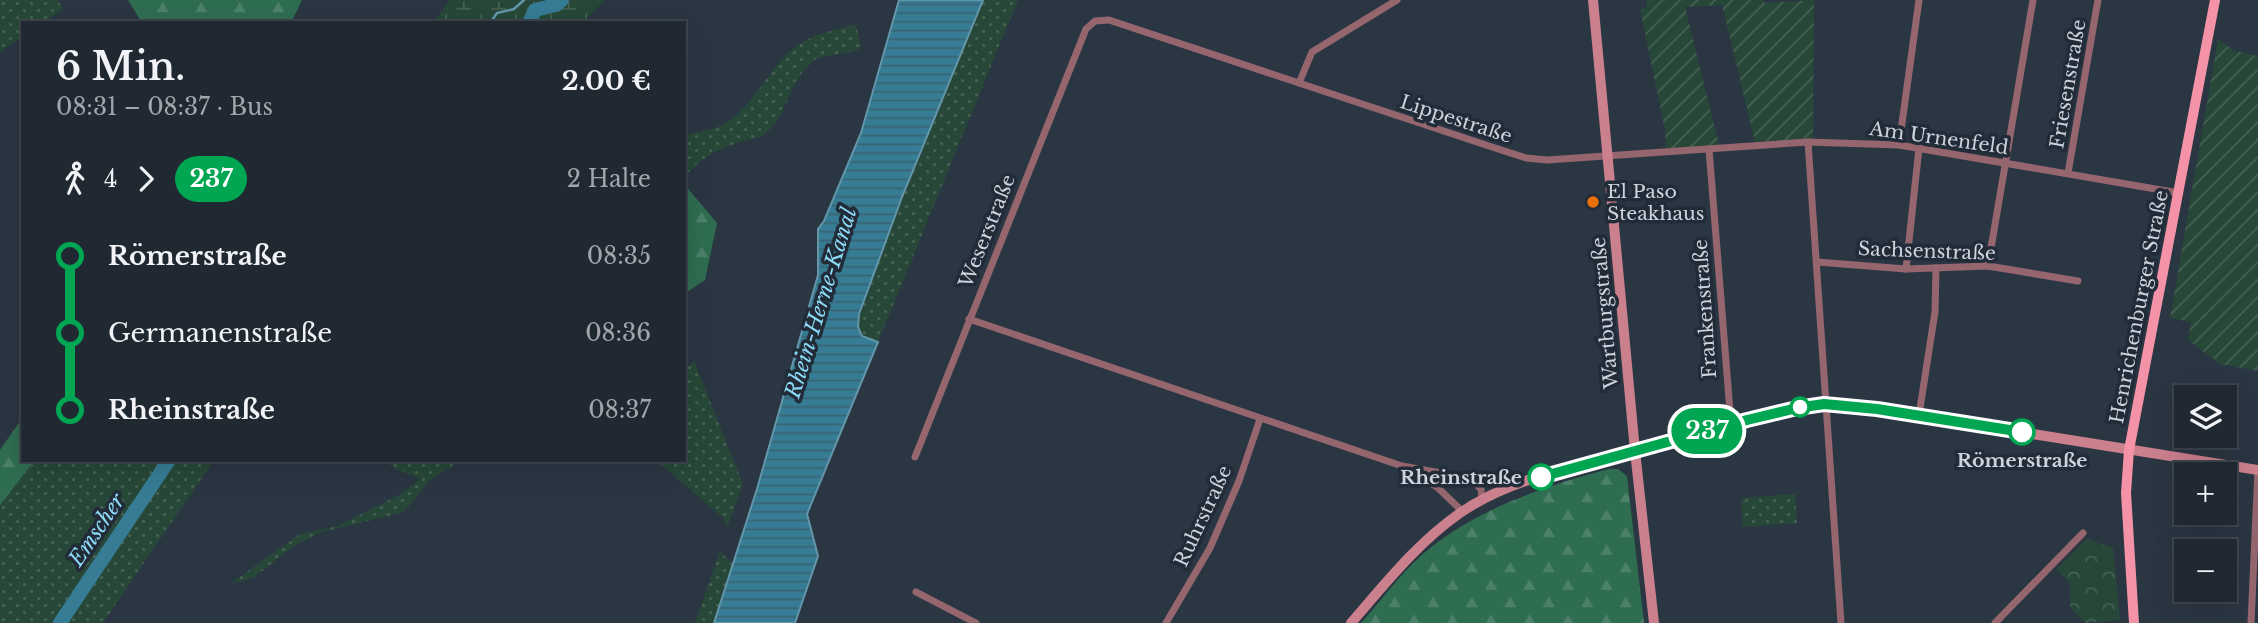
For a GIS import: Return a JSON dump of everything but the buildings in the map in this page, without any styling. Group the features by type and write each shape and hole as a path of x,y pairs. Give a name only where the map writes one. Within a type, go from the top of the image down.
{"main road":[{"name":"Wartburgstraße","path":"1593,0 1635,451 1654,623"},
{"name":"Henrichenburger Straße","path":"2134,623 2126,493 2129,450 2215,0"},
{"path":"1352,623 1418,548 1462,511 1482,500 1535,478 1797,408 1847,404 2258,470"}],"street":[{"path":"1299,83 1312,52 1398,0"},
{"path":"1899,145 1919,0"},
{"path":"1988,266 2033,0"},
{"name":"Friesenstraße","path":"2068,173 2098,0"},
{"name":"Lippestraße","path":"1095,22 1109,20 1526,158 1547,160 1608,156"},
{"name":"Weserstraße","path":"915,457 1086,29 1095,22"},
{"path":"1808,142 1841,623"},
{"name":"Am Urnenfeld","path":"1608,156 1808,142 1899,145 2179,192"},
{"path":"1906,269 1919,148"},
{"name":"Frankenstraße","path":"1709,149 1731,424"},
{"name":"Sachsenstraße","path":"1817,262 1906,269 1988,266 2078,281"},
{"path":"1919,415 1935,312 1936,268"},
{"path":"968,319 1402,466 1469,478 1535,478"},
{"name":"Ruhrstraße","path":"1167,623 1210,548 1239,481 1260,419"},
{"path":"1402,466 1437,487 1462,511"},
{"path":"2251,623 2258,470"},
{"path":"1469,478 1481,489 1482,500"},
{"path":"1995,623 2083,533"},
{"path":"916,592 976,623"}],"green space":[{"path":"0,0 58,0 63,9 45,21 21,21 21,37 0,52"},
{"path":"128,0 302,0 292,21 141,21"},
{"path":"450,0 605,0 584,21 434,21"},
{"path":"983,0 1018,0 878,342 862,336 858,327 859,314 902,197"},
{"path":"1646,0 1763,0 1764,3 1814,0 1813,138 1755,142 1722,5 1685,7 1719,145 1666,149 1665,130 1640,9 1647,8"},
{"path":"856,24 861,48 815,60 799,78 772,128 763,135 714,152 686,176 686,135 726,123 754,96 785,56 795,47 824,33"},
{"path":"2218,39 2235,51 2258,56 2258,371 2220,364 2188,340 2191,322 2170,318"},
{"path":"686,186 717,223 705,280 686,293"},
{"path":"694,361 743,484 727,528 723,518 658,462 686,462 686,369"},
{"path":"21,420 21,462 33,462 0,505 0,450"},
{"path":"33,462 213,462 103,623 0,623 0,505"},
{"path":"385,462 459,462 430,480 404,512 319,533 294,546 253,578 230,584 300,534 338,526 399,495 420,479"},
{"path":"1609,469 1618,469 1627,476 1644,623 1361,623 1415,562 1443,538 1511,501"},
{"path":"1795,494 1797,523 1743,527 1741,498"},
{"path":"2087,539 2113,548 2120,620 2085,623 2070,607 2070,583 2056,569"},
{"path":"720,551 734,566 714,623 695,623"}],"water":[{"name":"Rhein-Herne-Kanal","path":"899,0 983,0 902,197 859,314 858,327 862,336 878,342 807,514 818,556 795,623 714,623 757,489 818,275 818,229 824,221 861,133"}],"waterway":[{"path":"491,21 497,13 514,9 524,0"},
{"name":"Emscher","path":"530,21 535,10 556,5 562,0"},
{"name":"Emscher","path":"60,623 168,462"}],"bus line":[{"name":"237","path":"1541,477 1810,405 1839,404 2022,432"}],"place":[{"name":"El Paso Steakhaus","path":"1593,202"},
{"name":"Römerstraße","path":"2022,432"},
{"name":"Rheinstraße","path":"1541,477"}]}
